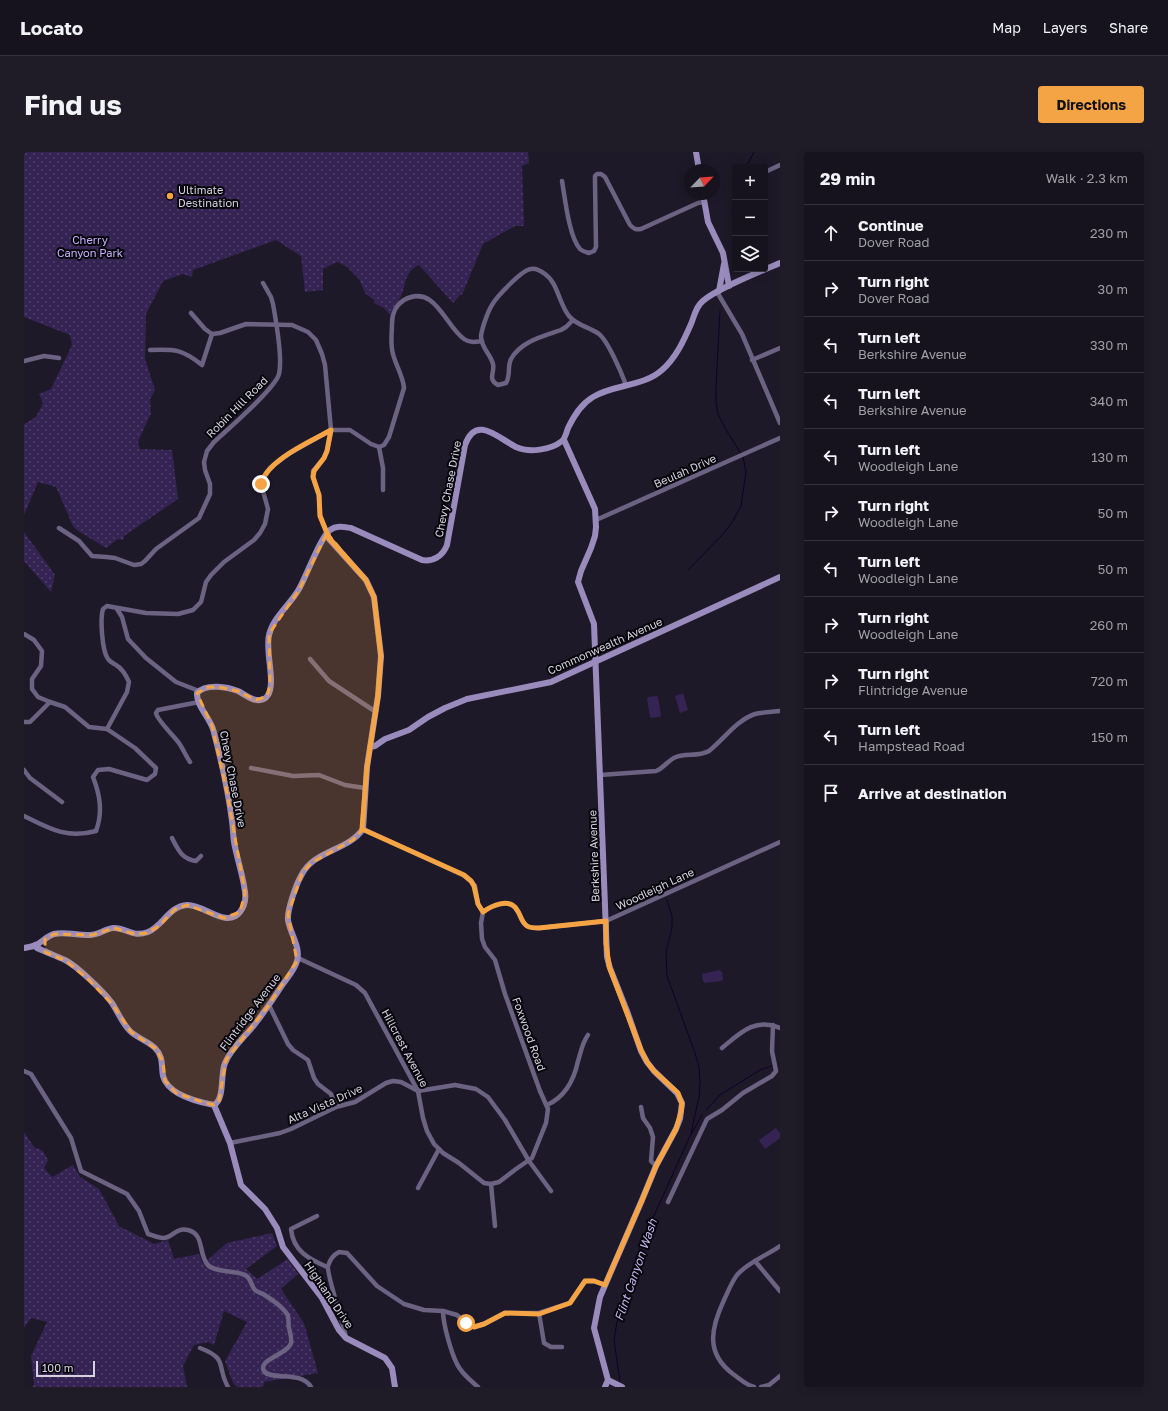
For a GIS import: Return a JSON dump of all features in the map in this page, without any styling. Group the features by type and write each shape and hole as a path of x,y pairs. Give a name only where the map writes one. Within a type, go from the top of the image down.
{"street":[{"path":"696,152 698,164"},
{"path":"768,171 780,165"},
{"path":"562,181 570,225 575,239 580,249 589,253 594,251 596,247 595,176 597,174 601,174 605,177 630,225 637,230 698,203 704,202 708,222 723,254 729,286"},
{"path":"564,440 575,415 586,402 603,392 652,377 669,364 681,344 698,307 704,300 718,291 780,263"},
{"path":"724,264 718,291 742,334 780,423"},
{"path":"573,320 566,327 533,340 520,349 510,360 508,380 506,383 495,383 492,379 493,363 485,351 482,341 483,330 491,306 497,296 522,273 532,268 546,274 550,279 565,311 573,320 603,338 626,385"},
{"name":"Robin Hill Road","path":"59,528 79,541 92,556 116,558 137,565 145,562 156,549 200,518 210,494 210,484 204,462 207,451 214,442 268,391 276,381 279,374 280,360 276,325 271,297 263,283"},
{"path":"107,729 127,692 129,682 124,671 109,661 104,652 101,617 103,609 107,606 141,613 178,614 198,607 201,602 206,582 211,575 224,562 254,540 265,524 268,509 261,484 265,474 270,468 289,453 331,430 350,430 371,444 379,447 388,441 404,388 404,381 393,355 391,345 392,317 394,311 402,302 415,297 421,297 431,301 463,339 472,342 482,341"},
{"path":"191,313 205,329 212,334 220,333 246,324 292,325 311,335 319,346 325,365 331,430 327,451 324,458 314,471 313,477 319,495 320,516 329,538 366,580 374,597 381,656 378,696 365,788 362,829 359,835 353,840 317,858 302,874 289,907 288,914 288,921 297,949 298,958"},
{"path":"150,350 167,349 184,352 202,365 212,334"},
{"path":"752,360 780,348"},
{"path":"24,361 44,356 59,358"},
{"name":"Chevy Chase Drive","path":"327,533 340,526 351,528 422,560 434,559 441,554 447,545 465,445 471,434 478,430 489,431 516,447 533,450 547,448 564,440"},
{"name":"Beulah Drive","path":"596,520 780,438"},
{"name":"Berkshire Avenue","path":"564,440 592,501 596,520 596,532 578,582 593,620 596,662 606,943 609,966 647,1062 654,1071 678,1093 682,1104 680,1119 676,1129 656,1166 600,1297 594,1328 611,1381"},
{"path":"379,447 383,468 383,490"},
{"path":"116,607 122,617 128,639 146,658 176,682 199,691 208,687 219,688 238,691 256,700 264,699 268,696 270,685 267,643 269,634 273,625 298,590 327,533"},
{"name":"Commonwealth Avenue","path":"370,747 375,746 385,739 409,730 445,708 468,699 551,682 780,577"},
{"path":"24,634 34,640 42,651 41,666 32,680 32,689 38,697 65,706 89,727 107,729 135,748 156,768 155,774 147,780 109,769 98,770 93,777 99,796 100,808 100,821 96,831 82,835 62,833 24,816"},
{"path":"310,659 328,681 376,712"},
{"name":"Chevy Chase Drive","path":"24,948 35,945 54,934 60,933 92,935 114,928 135,934 147,933 159,926 175,909 187,905 202,908 224,918 230,918 240,912 246,893 234,842 232,821 220,754 212,726 197,697 199,691"},
{"path":"24,722 30,722 50,702"},
{"path":"190,762 180,744 157,717 156,713 158,710 199,702"},
{"path":"600,775 656,771 661,769 668,761 678,756 705,753 738,725 753,715 762,712 780,711"},
{"path":"251,768 293,776 319,775 345,785 365,788"},
{"path":"24,770 30,778 62,802"},
{"path":"362,829 464,875 474,886 478,904 483,912"},
{"path":"172,838 178,850 188,860 196,861 201,856"},
{"name":"Woodleigh Lane","path":"483,912 495,905 504,903 511,905 517,908 523,922 528,927 539,928 606,921 780,842"},
{"name":"Foxwood Road","path":"483,912 481,923 482,939 485,947 495,960 498,973 548,1110 546,1123 534,1155 529,1160"},
{"path":"45,939 45,952"},
{"path":"35,945 45,952 66,961 89,980 112,1004 131,1032 149,1042 156,1049 163,1062 163,1076 165,1081 176,1093 214,1105"},
{"name":"Flintridge Avenue","path":"214,1105 219,1101 221,1096 222,1070 226,1060 240,1040 270,1005 294,968 298,958"},
{"name":"Hillcrest Avenue","path":"298,958 356,985 365,993 418,1091 427,1132 439,1149 459,1162 484,1183 491,1184"},
{"path":"270,1005 288,1044 293,1050 308,1060 314,1078 318,1084 331,1094 336,1107"},
{"path":"722,1048 747,1028 762,1024 774,1025 780,1028"},
{"path":"668,1202 705,1122 743,1093 772,1076 776,1071 772,1051 774,1025"},
{"path":"547,1105 555,1101 568,1089 578,1065 582,1045 588,1035"},
{"path":"24,1071 31,1074 72,1138 81,1171 127,1194 139,1211 148,1234 162,1238 180,1230 188,1230 196,1234 204,1261 209,1267 248,1276 255,1290 278,1305 285,1312 288,1317 291,1343 289,1348 283,1353 264,1364 264,1372 271,1376 292,1376 309,1384 311,1387"},
{"name":"Alta Vista Drive","path":"230,1143 280,1133 291,1129 336,1107 355,1102 386,1083 393,1081 401,1082 418,1091"},
{"path":"418,1091 455,1084 476,1088 488,1097 505,1120 529,1160 551,1191"},
{"name":"Highland Drive","path":"214,1105 230,1143 241,1185 265,1209 277,1228 283,1247 322,1298 339,1330 346,1338 385,1358 392,1368 395,1387"},
{"path":"641,1107 643,1118 650,1128 653,1137 651,1161 656,1166"},
{"path":"418,1188 439,1149"},
{"path":"495,1226 491,1184 499,1182 529,1160"},
{"path":"317,1216 291,1229 291,1233 292,1238 304,1256 327,1267"},
{"path":"754,1387 746,1384 724,1367 716,1355 713,1334 715,1323 736,1276 755,1261 780,1246"},
{"path":"346,1338 327,1267 332,1256 339,1252 347,1253 377,1286 404,1304 424,1310 443,1311 457,1315 466,1323 474,1327 484,1324 505,1313 539,1314 570,1303 585,1281 594,1281 605,1285"},
{"path":"755,1261 780,1291"},
{"path":"443,1311 443,1320 457,1364 466,1376 478,1387"},
{"path":"539,1314 544,1343 550,1347 562,1347"},
{"path":"200,1348 211,1352 220,1361 225,1382 228,1387"},
{"path":"761,1387 767,1386 780,1376"},
{"path":"605,1387 611,1381 622,1387"}],"highlighted area":[{"path":"327,533 366,580 374,597 381,656 378,696 367,767 363,829 353,840 311,863 302,874 288,914 297,961 269,1005 226,1060 219,1101 214,1105 176,1093 165,1081 163,1062 156,1049 131,1032 112,1004 89,980 66,961 45,952 45,939 54,934 92,935 114,928 135,934 147,933 159,926 175,909 187,905 224,918 240,912 245,893 227,793 212,726 197,693 208,687 219,687 238,691 256,700 267,696 270,685 269,634 299,590"}],"green space":[{"name":"Cherry Canyon Park","path":"24,152 528,152 529,163 522,166 524,226 515,226 483,244 462,295 461,294 453,303 419,265 414,268 408,274 401,296 390,315 384,308 374,303 375,301 365,293 359,279 346,266 337,262 323,269 323,290 305,292 301,256 276,240 193,270 192,277 183,274 163,281 146,314 145,359 155,390 150,399 151,413 138,442 140,449 172,450 178,499 124,536 123,540 118,539 106,548 78,531 73,526 56,487 38,482 24,515 24,424 36,417 43,403 39,394 51,389 72,345 70,335 24,317"},
{"path":"24,532 55,575 51,592 24,561"},
{"path":"683,693 688,710 680,713 675,696"},
{"path":"657,696 661,715 660,717 652,718 650,717 647,699 648,697"},
{"path":"719,970 722,972 722,981 705,983 703,981 702,974"},
{"path":"776,1128 780,1133 780,1138 765,1149 759,1140"},
{"path":"24,1132 34,1147 43,1151 48,1160 44,1168 52,1177 73,1165 80,1177 99,1189 119,1226 154,1244 168,1240 174,1259 199,1254 203,1264 227,1243 272,1233 277,1246 246,1269 257,1279 288,1259 298,1274 281,1289 304,1323 318,1373 264,1382 263,1387 237,1387 233,1383 225,1361 247,1322 224,1311 214,1345 208,1342 194,1345 183,1366 187,1387 32,1387 34,1385 31,1356 47,1322 31,1318 24,1328"}],"waterway":[{"path":"748,164 754,152"},
{"path":"720,311 716,402 718,414 741,454"},
{"path":"689,569 723,534 733,521 741,506 746,472 743,457"},
{"path":"667,900 672,916 672,928 666,952 667,976 699,1067 699,1097 691,1133"},
{"path":"706,1110 720,1095 760,1070 774,1065"},
{"name":"Flint Canyon Wash","path":"620,1382 614,1340 617,1322 629,1287 636,1258 690,1136 702,1115"}],"place":[{"name":"Ultimate Destination","path":"170,196"}],"route":[{"path":"261,484 265,474 278,461 331,430 327,451 324,458 315,468 313,477 319,495 320,516 329,538 366,580 374,597 381,656 378,696 367,767 362,829 464,875 474,886 478,904 483,912 495,905 504,903 511,905 517,908 523,922 528,927 539,928 606,921 606,943 609,966 641,1050 647,1062 654,1071 678,1093 682,1104 680,1119 676,1129 656,1166 605,1285 594,1281 585,1281 570,1303 539,1314 505,1313 484,1324 474,1327 466,1323"}]}
